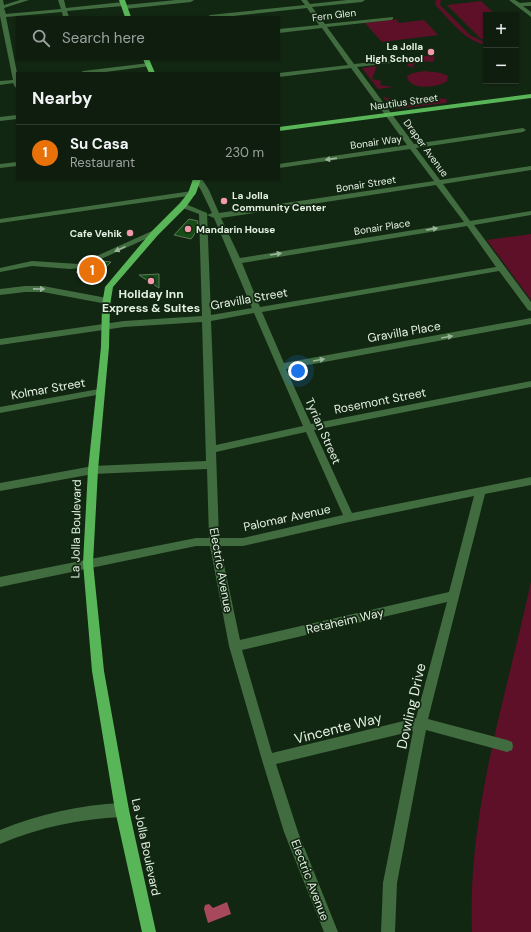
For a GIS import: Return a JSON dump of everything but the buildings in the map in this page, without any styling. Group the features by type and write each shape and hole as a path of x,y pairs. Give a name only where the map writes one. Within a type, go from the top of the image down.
{"main road":[{"path":"123,4 128,16"},
{"path":"147,62 152,72"},
{"name":"Nautilus Street","path":"280,129 531,96"},
{"name":"La Jolla Boulevard","path":"149,932 122,810 98,671 88,563 93,470 109,287 155,233 183,205 192,193 197,180"}],"street":[{"path":"0,0 3,16 3,30 8,52 15,57 16,72"},
{"path":"1,7 26,0"},
{"path":"61,0 66,16"},
{"path":"3,16 123,4 191,0"},
{"name":"Draper Avenue","path":"304,0 531,308"},
{"path":"219,16 362,0"},
{"path":"512,0 531,15"},
{"path":"518,5 531,4"},
{"name":"Fern Glen","path":"280,30 391,18"},
{"path":"280,75 391,61"},
{"path":"89,72 147,62"},
{"path":"0,83 16,82"},
{"path":"0,119 16,117"},
{"name":"Bonair Way","path":"280,166 523,130"},
{"path":"0,166 16,164"},
{"name":"Bonair Street","path":"203,213 217,216 531,168"},
{"name":"Tyrian Street","path":"198,180 205,190 217,216 281,367 349,518"},
{"path":"0,221 192,193"},
{"path":"183,205 203,213"},
{"name":"Electric Avenue","path":"203,213 205,319 214,541 236,646 268,760 291,832 331,932"},
{"name":"Bonair Place","path":"237,261 531,213"},
{"path":"0,270 13,266 33,264 68,267 81,266 155,233"},
{"name":"Gravilla Street","path":"0,342 106,326 205,319 502,268"},
{"path":"0,292 25,289 43,289 107,301"},
{"name":"Gravilla Place","path":"281,367 531,321"},
{"name":"Rosemont Street","path":"210,450 309,428 531,384"},
{"name":"Kolmar Street","path":"0,410 100,392"},
{"path":"0,487 93,470 210,465"},
{"name":"Palomar Avenue","path":"0,582 196,542 243,542 349,518 531,481"},
{"name":"Dowling Drive","path":"388,932 390,883 420,723 481,491"},
{"name":"Retaheim Way","path":"236,646 454,596"},
{"name":"Vincente Way","path":"268,760 420,723 507,746"},
{"path":"0,838 39,821 92,810 122,810"}],"shaded area":[{"path":"436,0 441,0 440,5 470,35 483,42 483,44 478,43 459,30 435,4"},
{"path":"481,1 493,12 483,12 483,39 481,39 447,5"},
{"path":"396,19 399,23 424,20 438,35 382,42 365,23"},
{"path":"432,55 435,57 433,62 419,61 412,66 416,68 407,66 411,58"},
{"path":"377,66 372,79 381,81 380,85 393,87 378,89 362,68"},
{"path":"425,71 441,73 448,76 447,81 438,85 424,87 413,84 409,81 407,76 413,73"},
{"path":"383,97 389,98 388,101 419,105 420,103 428,104 431,98 447,99 446,103 393,109"},
{"path":"531,234 531,300 487,240"},
{"path":"531,582 531,932 472,932 472,888 482,799 490,756"},
{"path":"227,902 231,914 208,923 204,909 205,905 209,904 213,908"}],"place":[{"name":"La Jolla High School","path":"431,52"},
{"name":"La Jolla Community Center","path":"224,201"},
{"name":"Mandarin House","path":"188,229"},
{"name":"Cafe Vehik","path":"130,233"},
{"name":"Su Casa","path":"92,270"},
{"name":"Holiday Inn Express & Suites","path":"151,281"}]}
